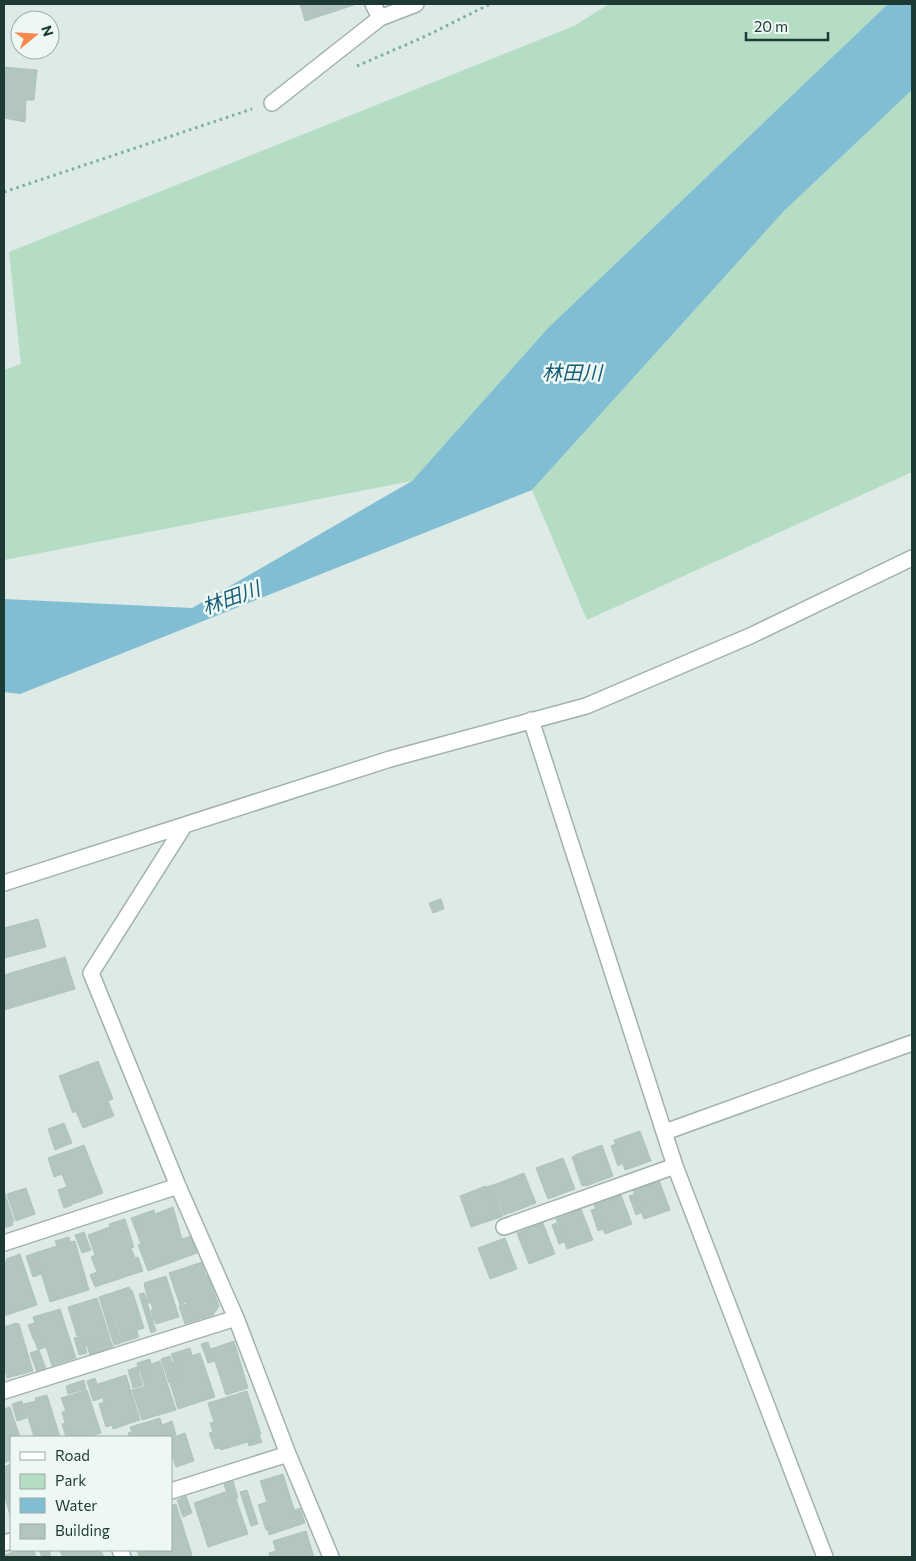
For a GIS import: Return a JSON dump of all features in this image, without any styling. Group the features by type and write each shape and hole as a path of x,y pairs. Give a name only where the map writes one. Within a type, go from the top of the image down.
{"street":[{"path":"373,4 380,18"},
{"path":"272,103 380,18 416,4"},
{"path":"4,883 390,759 586,706 750,636 912,558"},
{"path":"531,720 675,1166 825,1557"},
{"path":"184,826 91,973 178,1186 236,1318 288,1454 331,1557"},
{"path":"665,1132 912,1043"},
{"path":"504,1227 675,1166"},
{"path":"4,1244 178,1186"},
{"path":"4,1391 236,1318"},
{"path":"172,1491 288,1454"}],"path":[{"path":"354,67 426,36 490,4"},
{"path":"4,192 272,103"}],"green space":[{"path":"609,4 888,4 548,328 412,481 4,560 4,370 21,364 9,252 574,26"},
{"path":"912,90 912,472 587,620 532,490 784,211"}],"water":[{"name":"林田川","path":"888,4 912,4 912,90 784,211 532,490 20,694 4,692 4,599 192,608 412,481 548,328"}],"building":[{"path":"300,4 353,4 354,5 305,21"},
{"path":"4,67 37,70 34,100 26,100 25,122 4,118"},
{"path":"441,899 444,909 433,913 429,903"},
{"path":"38,919 46,947 4,958 4,928"},
{"path":"65,957 75,989 4,1010 4,975"},
{"path":"98,1061 113,1099 108,1101 114,1116 83,1128 76,1111 73,1113 59,1076"},
{"path":"64,1123 72,1143 55,1150 48,1129"},
{"path":"640,1131 651,1161 625,1170 614,1140"},
{"path":"615,1144 622,1164 618,1166 611,1146"},
{"path":"84,1145 103,1193 73,1204 62,1174 54,1177 48,1158"},
{"path":"602,1145 613,1176 586,1186 575,1155"},
{"path":"575,1156 585,1185 582,1186 572,1157"},
{"path":"563,1158 575,1189 548,1199 536,1168"},
{"path":"524,1173 536,1203 510,1213 499,1183"},
{"path":"659,1180 670,1210 644,1219 633,1190"},
{"path":"498,1183 509,1213 504,1215 493,1185"},
{"path":"492,1185 503,1216 498,1218 487,1187"},
{"path":"486,1186 498,1218 471,1227 460,1196"},
{"path":"66,1187 72,1205 64,1208 58,1190"},
{"path":"26,1188 35,1214 16,1221 7,1194"},
{"path":"4,1191 14,1221 12,1222 13,1225 4,1228"},
{"path":"634,1194 641,1213 636,1215 629,1196"},
{"path":"621,1195 632,1224 605,1234 594,1205"},
{"path":"173,1207 182,1239 191,1236 197,1253 148,1271 138,1245 141,1244 131,1218 154,1210 155,1214"},
{"path":"581,1209 593,1240 567,1249 556,1219"},
{"path":"595,1209 603,1229 598,1231 591,1210"},
{"path":"125,1219 134,1247 131,1248 135,1258 138,1257 143,1271 95,1287 90,1275 97,1272 91,1257 95,1255 88,1235 110,1227 109,1224"},
{"path":"543,1223 555,1254 529,1264 517,1233"},
{"path":"556,1223 564,1242 559,1244 552,1225"},
{"path":"84,1232 91,1250 82,1253 75,1235"},
{"path":"69,1237 70,1242 75,1241 89,1290 50,1302 35,1253 57,1246 55,1241"},
{"path":"505,1238 517,1269 490,1279 478,1248"},
{"path":"35,1253 41,1274 33,1277 26,1256"},
{"path":"20,1254 37,1305 4,1316 4,1262 7,1261 6,1259"},
{"path":"202,1262 219,1306 216,1311 192,1319 186,1302 180,1305 169,1273"},
{"path":"166,1276 179,1317 156,1324 151,1310 153,1309 151,1303 148,1303 144,1283"},
{"path":"129,1287 132,1290 144,1328 121,1336 108,1294"},
{"path":"144,1293 156,1331 151,1333 139,1294"},
{"path":"107,1294 120,1337 137,1331 139,1337 114,1345 99,1297"},
{"path":"97,1298 110,1338 85,1346 82,1335 77,1336 68,1307"},
{"path":"186,1304 191,1320 215,1312 213,1315 185,1324 179,1306"},
{"path":"60,1309 76,1358 52,1366 46,1347 38,1350 35,1342 40,1340 33,1317"},
{"path":"16,1323 19,1324 33,1371 7,1378 6,1373 4,1373 4,1327"},
{"path":"34,1323 40,1340 34,1341 28,1325"},
{"path":"82,1336 87,1353 79,1355 74,1338"},
{"path":"110,1339 113,1347 90,1355 87,1346"},
{"path":"234,1341 248,1388 226,1395 211,1349"},
{"path":"208,1342 215,1361 208,1363 201,1344"},
{"path":"190,1348 192,1355 174,1361 171,1354"},
{"path":"39,1350 46,1369 37,1372 30,1353"},
{"path":"200,1353 215,1397 178,1409 170,1383 178,1381 172,1362"},
{"path":"170,1356 178,1380 169,1383 161,1359"},
{"path":"150,1359 151,1364 160,1361 161,1363 139,1371 137,1363"},
{"path":"161,1364 176,1410 142,1420 132,1390 145,1386 140,1371"},
{"path":"137,1367 143,1385 133,1388 128,1370"},
{"path":"126,1375 140,1420 113,1429 112,1425 106,1427 99,1404 104,1402 98,1384"},
{"path":"95,1378 102,1398 93,1401 87,1381"},
{"path":"84,1380 86,1389 68,1394 66,1386"},
{"path":"87,1390 101,1433 91,1436 66,1436 62,1424 65,1423 62,1412 66,1411 61,1398"},
{"path":"247,1391 261,1434 253,1436 254,1440 221,1450 220,1448 215,1449 209,1433 213,1432 210,1423 214,1422 208,1403"},
{"path":"47,1395 60,1436 34,1436 24,1404 36,1401 35,1398"},
{"path":"22,1401 27,1418 17,1421 12,1404"},
{"path":"10,1407 20,1436 10,1436 10,1460 4,1463 4,1409"},
{"path":"160,1418 166,1436 129,1436 128,1433 132,1432 130,1427"},
{"path":"172,1421 176,1435 166,1436 162,1425"},
{"path":"185,1433 194,1461 176,1467 172,1455 172,1438"},
{"path":"259,1435 262,1442 249,1446 248,1442 254,1440 253,1437"},
{"path":"10,1464 10,1515 4,1499 4,1467"},
{"path":"283,1474 297,1519 266,1530 258,1505 267,1502 260,1481"},
{"path":"233,1481 238,1498 229,1501 224,1484"},
{"path":"247,1490 258,1524 251,1526 240,1492"},
{"path":"225,1492 229,1501 236,1499 248,1534 208,1547 194,1503"},
{"path":"186,1496 192,1513 183,1517 177,1500"},
{"path":"176,1504 192,1555 186,1557 153,1557 150,1551 172,1551 172,1506"},
{"path":"300,1508 305,1523 269,1535 268,1530 298,1520 295,1510"},
{"path":"306,1531 314,1557 270,1557 269,1553 276,1551 273,1541"},
{"path":"16,1551 34,1551 36,1557 4,1557 4,1555"},
{"path":"39,1551 49,1551 51,1557 42,1557"},
{"path":"60,1551 101,1551 104,1557 63,1557"},
{"path":"137,1551 149,1551 152,1557 139,1557"}]}
